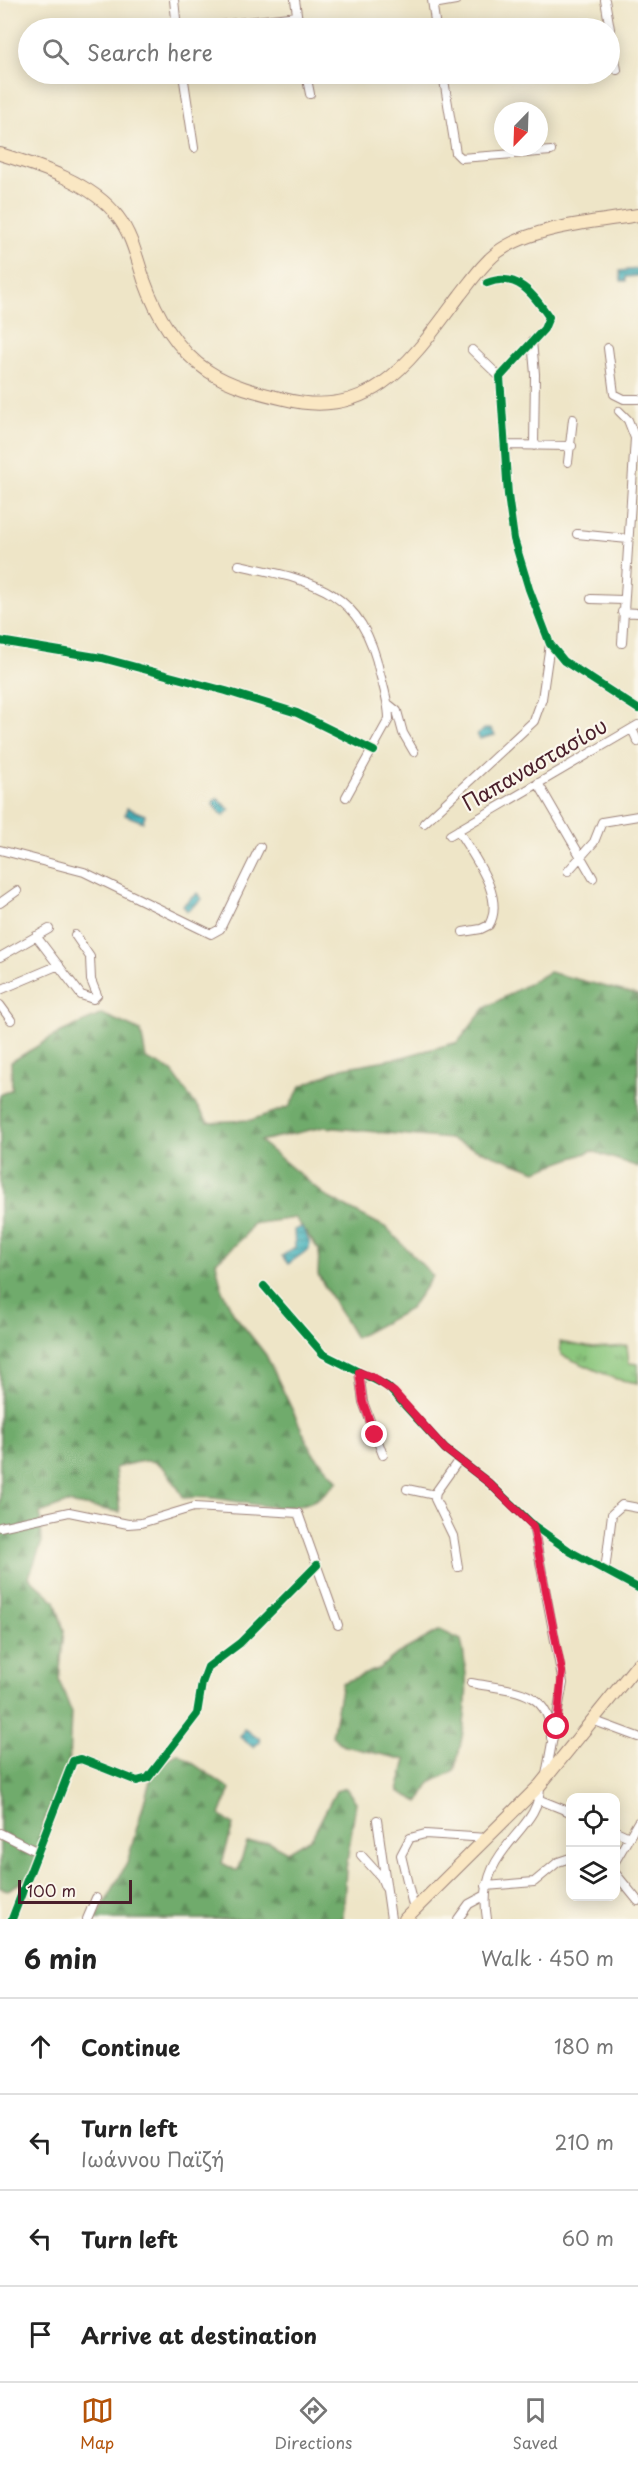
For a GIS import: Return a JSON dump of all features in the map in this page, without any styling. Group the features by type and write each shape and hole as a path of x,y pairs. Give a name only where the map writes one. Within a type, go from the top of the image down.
{"main road":[{"path":"0,154 29,164 86,190 112,209 125,229 159,312 177,342 196,362 222,379 249,389 320,406 360,396 393,377 432,333 481,268 505,247 539,234 638,215"},
{"path":"410,1915 543,1781 638,1664"}],"street":[{"path":"174,0 176,18"},
{"path":"282,18 297,16 295,0"},
{"path":"434,18 432,2 456,0"},
{"path":"605,0 608,18"},
{"path":"184,84 194,148"},
{"path":"308,84 310,94"},
{"path":"446,84 456,153 460,158 551,151"},
{"path":"487,284 500,278 518,283 546,313 548,323 500,377"},
{"path":"532,341 535,374 534,446"},
{"path":"608,348 614,394 624,399 638,399"},
{"path":"472,350 500,377 504,445 514,538 529,589 550,644 564,661 638,709"},
{"path":"619,411 628,420 635,438 635,492 628,539 622,643"},
{"path":"568,462 572,446 573,419"},
{"path":"504,445 572,446"},
{"path":"577,534 628,539"},
{"path":"238,565 305,581 344,603 357,614 375,650 387,703 388,724 346,797"},
{"path":"591,599 623,600"},
{"path":"622,612 638,612"},
{"path":"0,641 102,658 226,691 297,713 374,751"},
{"path":"424,823 534,721 542,699 550,644"},
{"path":"387,703 397,711 403,733 414,752"},
{"path":"635,727 638,742"},
{"name":"Παπαναστασίου","path":"463,932 489,925 494,905 480,868 454,832 635,727"},
{"path":"538,783 593,878"},
{"path":"568,872 594,842 602,822 638,816"},
{"path":"0,850 84,872 210,934 220,929 260,847"},
{"path":"0,903 16,891"},
{"path":"0,957 49,929"},
{"path":"36,936 81,995 93,999 97,995 91,980 90,957 75,935"},
{"path":"0,990 58,965"},
{"path":"0,1005 10,1020"},
{"path":"264,1286 318,1350 336,1362 374,1378 394,1392 435,1440 458,1461 489,1483 533,1526 571,1552 638,1588"},
{"path":"359,1372 363,1402 382,1455"},
{"path":"435,1495 458,1461"},
{"path":"407,1488 435,1495"},
{"path":"435,1495 453,1536 458,1568"},
{"path":"605,1571 612,1514 622,1505 638,1508"},
{"path":"0,1527 69,1512 128,1524 141,1523 194,1507 296,1513 301,1517 338,1625"},
{"path":"487,1919 484,1896 497,1856 540,1800 563,1683 533,1526"},
{"path":"12,1919 36,1851 73,1761 81,1760 137,1781 148,1778 196,1714 202,1683 208,1667 240,1643 316,1565"},
{"path":"471,1683 524,1692 536,1699 547,1714 551,1732 550,1753"},
{"path":"592,1720 638,1737"},
{"path":"540,1800 566,1810"},
{"path":"377,1820 378,1839 387,1871 386,1890"},
{"path":"620,1852 638,1822"},
{"path":"0,1833 36,1851"},
{"path":"410,1915 400,1855 410,1838 425,1834 488,1838"},
{"path":"620,1834 629,1837"},
{"path":"361,1855 381,1877 386,1890 391,1919"},
{"path":"486,1886 534,1882 558,1862 566,1859"},
{"path":"620,1880 638,1901"},
{"path":"458,1919 469,1904 484,1896"},
{"path":"87,1919 96,1898"}],"green space":[{"path":"549,972 638,995 638,1167 592,1151 536,1171 449,1139 324,1127 260,1141 327,1197 387,1228 433,1276 410,1309 355,1338 318,1275 319,1250 295,1218 252,1224 244,1237 216,1262 222,1290 234,1314 266,1355 313,1453 338,1481 317,1499 302,1505 286,1507 200,1497 184,1498 164,1468 151,1461 142,1461 115,1468 120,1512 67,1503 40,1513 42,1542 29,1577 55,1601 64,1630 59,1680 71,1711 69,1765 43,1824 34,1875 8,1890 0,1888 0,1095 12,1089 11,1062 59,1033 102,1014 141,1031 146,1059 171,1070 208,1122 251,1120 289,1107 301,1086 342,1068 402,1057 458,1042 485,1008"},
{"path":"560,1342 593,1348 627,1346 629,1363 638,1364 638,1383 616,1379 561,1355"},
{"path":"440,1630 461,1640 467,1689 465,1722 454,1771 430,1783 419,1802 398,1791 406,1760 344,1746 332,1736 342,1683 378,1669 397,1654"},
{"path":"178,1753 230,1789 220,1815 233,1825 222,1863 237,1871 247,1843 269,1842 287,1852 312,1837 336,1791 346,1788 356,1802 346,1869 343,1919 96,1919 127,1863 153,1770"}],"water":[{"path":"638,269 638,276 626,277 626,281 621,281 620,271"},
{"path":"484,729 491,729 495,735 480,739 477,735"},
{"path":"217,798 230,810 223,816 212,803"},
{"path":"127,808 145,815 143,822 125,815"},
{"path":"197,893 202,899 187,911 183,905"},
{"path":"302,1227 310,1243 309,1249 288,1264 282,1256 295,1247 294,1230"},
{"path":"244,1729 259,1738 260,1742 253,1747 240,1737"}],"cycle path":[{"path":"487,283 498,280 516,282 537,300 549,317 544,329 500,377 508,495 514,539 529,589 550,644 564,661 638,709"},
{"path":"0,641 102,658 226,691 297,713 374,751"},
{"path":"264,1286 323,1354 387,1386 445,1449 489,1483 533,1525 571,1552 638,1588"},
{"path":"12,1919 73,1761 81,1759 137,1781 148,1778 197,1714 202,1683 208,1667 240,1643 317,1565"}],"route":[{"path":"375,1435 363,1402 359,1372 374,1378 394,1392 435,1440 458,1461 489,1483 533,1526 562,1672 563,1683 557,1727"}]}
